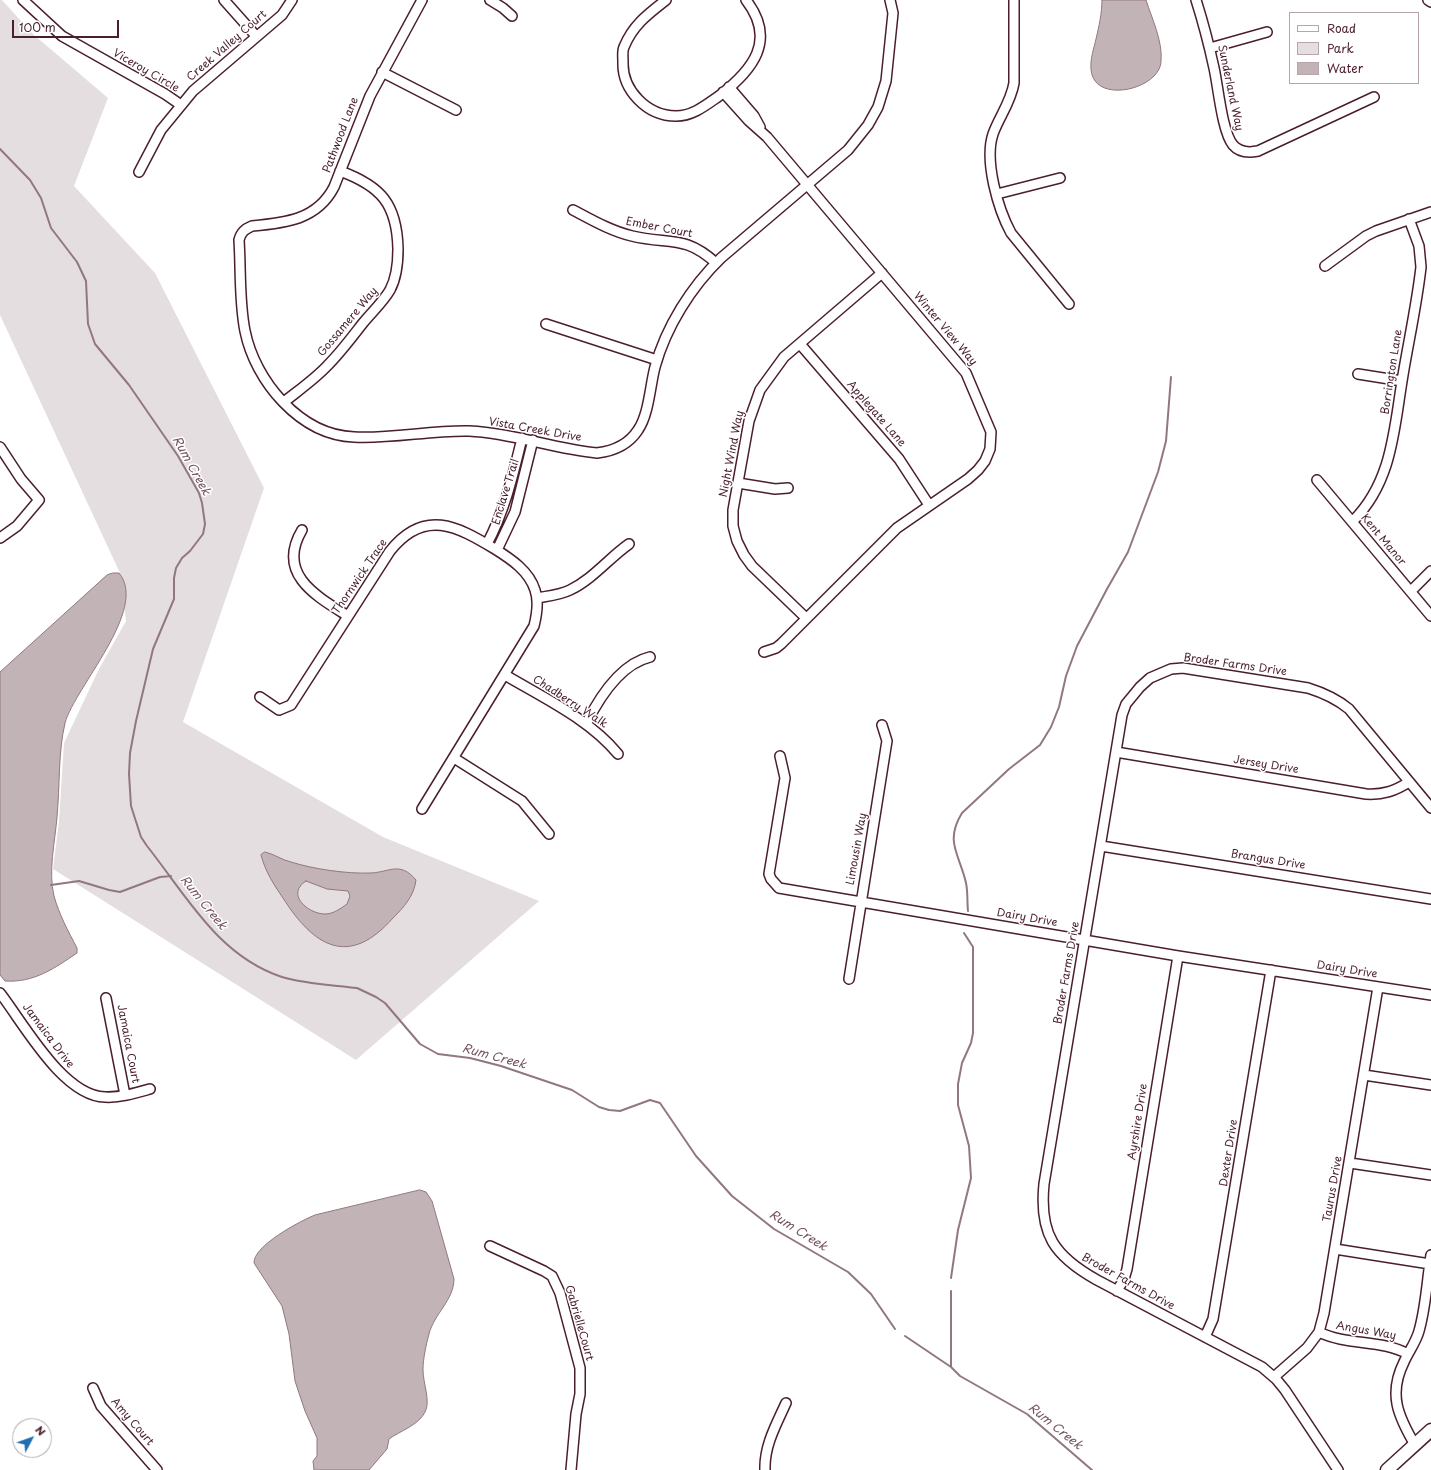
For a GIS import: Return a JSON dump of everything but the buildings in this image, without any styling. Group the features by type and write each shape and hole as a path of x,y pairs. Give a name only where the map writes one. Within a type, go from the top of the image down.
{"street":[{"name":"Viceroy Circle","path":"24,0 62,36 161,92 181,105"},
{"path":"224,0 256,36"},
{"name":"Creek Valley Court","path":"139,172 162,130 199,84 282,15 292,0"},
{"name":"Pathwood Lane","path":"244,230 252,226 298,220 318,208 328,196 340,171 366,104 422,0"},
{"path":"490,0 512,16"},
{"path":"666,0 654,4 633,28 623,49 622,72 632,95 652,110 676,116 700,110 740,78 756,58 761,35 756,12 746,0"},
{"name":"Vista Creek Drive","path":"244,230 240,240 242,312 246,336 259,368 284,402 294,413 309,424 323,431 342,436 362,437 468,431 499,433 597,453 607,452 622,445 632,438 641,426 657,360 664,341 678,314 693,291 716,263 852,145 868,126 885,87 888,70 893,13 890,0"},
{"path":"1014,0 1014,83 1011,95 993,135 989,150 990,166 1004,219 1011,233 1069,304"},
{"name":"Sunderland Way","path":"1196,0 1210,48 1228,137 1236,148 1244,152 1258,151 1374,97"},
{"path":"1210,48 1267,32"},
{"path":"382,72 456,110"},
{"name":"Winter View Way","path":"726,90 754,116 763,133 966,373 991,432 990,449 985,461 978,470 968,479 929,505 888,537 776,648 764,652"},
{"name":"Gossamere Way","path":"284,402 331,362 387,295 395,275 398,260 397,231 392,211 384,198 373,187 358,178 340,171"},
{"path":"997,194 1060,178"},
{"name":"Ember Court","path":"573,210 622,234 640,238 688,244 698,249 716,263"},
{"path":"1324,266 1366,236 1431,212"},
{"name":"Borrington Lane","path":"1353,521 1368,505 1384,474 1392,448 1421,267 1419,246 1409,219"},
{"name":"Night Wind Way","path":"806,618 752,566 740,549 735,535 733,519 749,421 755,400 775,368 800,344 882,273"},
{"path":"546,324 657,360"},
{"name":"Applegate Lane","path":"800,344 899,459 929,505"},
{"path":"1358,374 1402,381"},
{"name":"Enclave Trail","path":"486,544 499,520 508,495 522,438"},
{"name":"Enclave Trail","path":"497,550 510,525 520,496 533,440"},
{"path":"0,447 21,478 39,500 17,526 0,538"},
{"name":"Kent Manor","path":"1317,480 1353,521 1431,616"},
{"path":"738,483 774,490 788,488"},
{"path":"508,495 520,496"},
{"name":"Thornwick Trace","path":"260,697 279,710 291,705 390,551 402,537 410,532 434,525 444,525 462,529 497,550 526,573 535,589 537,598 537,613 532,630 422,809"},
{"path":"302,530 295,546 295,560 299,576 313,593 348,616"},
{"path":"537,598 560,594 571,589 592,576 629,544"},
{"path":"1411,591 1431,571"},
{"path":"586,724 596,706 622,673 638,661 650,657"},
{"name":"Broder Farms Drive","path":"1338,1470 1285,1390 1274,1377 1262,1367 1081,1272 1064,1258 1050,1238 1042,1205 1044,1184 1122,715 1131,696 1150,678 1160,672 1183,668 1308,688 1332,697 1349,709 1431,808"},
{"name":"Chadberry Walk","path":"505,675 586,724 603,737 618,754"},
{"name":"Limousin Way","path":"849,979 860,902 886,747 886,740 882,725"},
{"name":"Jersey Drive","path":"1116,752 1366,794 1397,790 1409,782"},
{"name":"Dairy Drive","path":"780,756 785,778 770,868 771,879 778,888 1178,956 1431,995"},
{"path":"454,758 522,801 549,834"},
{"name":"Brangus Drive","path":"1101,846 1431,899"},
{"name":"Ayrshire Drive","path":"1117,1291 1124,1279 1127,1268 1178,956"},
{"name":"Dexter Drive","path":"1205,1337 1213,1318 1271,970"},
{"name":"Taurus Drive","path":"1274,1377 1307,1348 1319,1332 1324,1313 1350,1163 1378,987"},
{"name":"Jamaica Drive","path":"0,992 64,1078 78,1089 90,1094 105,1097 125,1096 150,1089"},
{"name":"Jamaica Court","path":"106,998 125,1096"},
{"path":"1364,1075 1431,1085"},
{"path":"1350,1163 1431,1175"},
{"name":"GabrielleCourt","path":"490,1246 552,1276 560,1293 580,1368 580,1394 576,1414 571,1470"},
{"path":"1335,1248 1430,1260 1419,1332 1400,1371 1396,1388 1396,1405 1402,1423 1415,1445"},
{"name":"Angus Way","path":"1319,1332 1331,1338 1398,1348 1408,1354"},
{"name":"Amy Court","path":"93,1388 101,1406 157,1470"},
{"path":"765,1470 768,1446 786,1403"},
{"path":"1387,1470 1431,1430"}],"green space":[{"path":"0,0 2,0 34,35 108,98 74,186 155,273 264,488 183,722 383,837 539,901 356,1060 53,869 59,821 64,743 99,669 126,621 120,573 0,315"}],"water":[{"path":"1102,0 1146,0 1159,38 1161,54 1161,62 1158,72 1150,80 1126,90 1114,90 1102,87 1094,80 1091,69 1091,61 1100,20"},
{"path":"119,573 126,588 125,607 118,627 107,648 71,708 65,723 61,746 58,805 52,867 52,886 58,909 77,948 77,953 61,964 35,977 25,980 5,981 0,975 0,672 107,575"},
{"path":"265,852 300,865 341,872 371,873 400,869 410,874 416,880 415,886 405,905 377,934 362,943 347,947 333,945 320,939 307,929 295,915 270,878 261,855","holes":["306,881 327,889 348,891 350,896 347,904 331,913 325,914 312,911 306,907 298,897 300,886"]},
{"path":"420,1190 426,1192 432,1201 454,1279 451,1294 435,1320 429,1334 426,1347 423,1375 427,1398 427,1408 418,1421 389,1439 387,1449 369,1470 314,1470 313,1461 317,1456 317,1438 305,1411 295,1381 289,1334 282,1306 254,1263 256,1256 261,1249 278,1235 315,1215"}],"waterway":[{"name":"Rum Creek","path":"0,149 30,180 41,198 51,228 77,262 86,281 88,324 95,344 129,385 178,456 199,493 202,503 205,524 203,534 190,551 182,558 176,568 174,578 174,599 153,649 136,721 130,753 129,774 131,806 141,837 190,903 221,939 239,955 259,967 282,977 309,983 357,988 376,997 385,1003 420,1044 438,1054 470,1058 501,1066 572,1090 599,1107 609,1110 620,1111 650,1100 660,1103 696,1156 732,1196 774,1229 848,1272 871,1294 895,1329"},
{"path":"968,911 966,883 954,841 954,832 957,823 962,813 1009,769 1040,745 1051,727 1059,707 1066,676 1077,646 1128,552 1158,472 1166,441 1171,377"},
{"path":"51,885 79,881 120,892 160,877 171,876"},
{"path":"951,1278 958,1230 971,1178 969,1146 958,1105 958,1084 962,1063 971,1043 973,1033 973,947 964,933"},
{"path":"951,1291 951,1367"},
{"name":"Rum Creek","path":"905,1336 951,1367 960,1376 1027,1414 1092,1470"}]}
